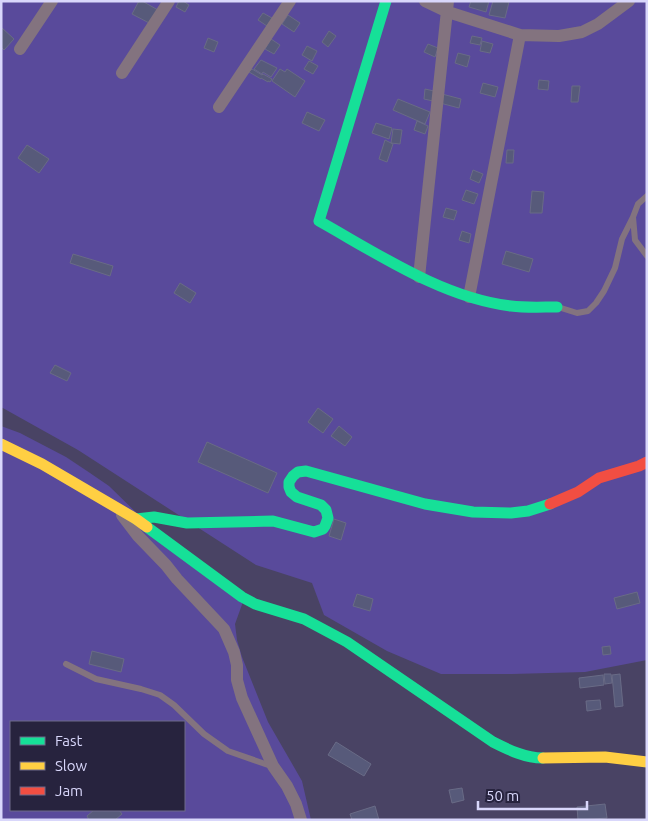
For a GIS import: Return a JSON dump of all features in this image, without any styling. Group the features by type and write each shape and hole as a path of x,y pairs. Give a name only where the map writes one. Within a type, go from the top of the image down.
{"street":[{"path":"20,49 52,1"},
{"path":"122,73 169,1"},
{"path":"219,107 290,1"},
{"path":"386,1 319,221 419,277 470,296 511,306 557,307"},
{"path":"425,1 448,6 520,35 559,36 582,32 598,24 629,1"},
{"path":"419,277 448,6"},
{"path":"470,296 520,35"},
{"path":"1,444 42,464 136,519 242,597 255,604 304,619 327,630 493,742 512,752 536,758 605,757 647,762"},
{"path":"136,519 154,517 187,523 273,521 314,532 323,529 325,526 328,518 326,510 321,505 298,497 288,487 292,476 298,472 306,471 425,504 473,512 511,513 528,511 550,504 578,492 599,478 647,462"},
{"path":"116,507 138,536 224,629 234,652 237,665 237,680 242,698 272,766 287,786 301,820"}],"lane":[{"path":"557,307 577,313 588,310 596,303 615,268 622,239 638,204 647,196"},
{"path":"633,217 636,240 647,256"},
{"path":"66,664 96,679 141,688 160,696 174,705 204,734 228,751 272,766"}],"shaded area":[{"path":"1,1 647,1 647,660 585,672 441,674 387,651 324,615 312,583 256,565 78,450 1,407"},
{"path":"1,426 20,433 66,457 109,486 150,526 244,599 235,624 242,657 268,722 302,781 311,820 1,820"}],"building":[{"path":"139,1 158,10 151,24 132,14"},
{"path":"179,1 189,5 185,12 176,7"},
{"path":"471,1 489,1 486,12 469,7"},
{"path":"493,1 509,2 505,18 489,15"},
{"path":"263,13 272,18 267,26 258,20"},
{"path":"288,15 300,23 294,32 282,24"},
{"path":"1,27 14,39 4,50 1,47"},
{"path":"329,31 336,36 328,47 322,42"},
{"path":"472,36 482,38 480,45 470,43"},
{"path":"208,38 218,42 214,52 204,48"},
{"path":"271,39 280,45 274,54 265,49"},
{"path":"482,41 493,44 490,53 480,51"},
{"path":"428,44 438,48 435,57 424,52"},
{"path":"307,46 317,51 312,61 302,55"},
{"path":"458,53 470,56 467,67 455,63"},
{"path":"261,60 277,68 271,77 254,69"},
{"path":"309,61 318,66 313,74 304,69"},
{"path":"252,69 272,79 268,82 261,79 249,72"},
{"path":"280,69 285,72 287,69 305,81 295,97 272,81"},
{"path":"539,80 549,81 548,90 538,89"},
{"path":"483,83 498,87 495,97 480,93"},
{"path":"572,86 580,86 578,102 571,102"},
{"path":"425,89 434,91 433,101 424,99"},
{"path":"442,94 461,99 459,108 440,103"},
{"path":"398,99 430,112 425,124 393,110"},
{"path":"307,112 325,120 319,131 302,123"},
{"path":"417,121 428,126 425,134 414,130"},
{"path":"376,123 392,128 389,139 372,133"},
{"path":"393,129 402,130 400,144 391,143"},
{"path":"385,140 393,144 387,162 379,159"},
{"path":"27,145 49,159 39,173 18,158"},
{"path":"507,150 514,150 513,163 506,163"},
{"path":"473,170 483,174 479,183 470,179"},
{"path":"466,190 478,194 474,204 462,200"},
{"path":"532,191 544,192 542,213 530,213"},
{"path":"446,208 457,211 454,220 443,217"},
{"path":"462,231 471,234 469,243 459,240"},
{"path":"506,251 533,259 529,272 502,264"},
{"path":"73,254 113,266 110,276 70,263"},
{"path":"180,283 196,293 190,303 174,293"},
{"path":"55,365 71,373 67,381 50,373"},
{"path":"318,408 333,419 323,433 308,422"},
{"path":"339,426 352,437 345,446 331,436"},
{"path":"207,442 277,473 268,493 198,462"},
{"path":"334,519 346,523 341,540 329,536"},
{"path":"637,592 640,603 617,609 614,598"},
{"path":"357,594 373,599 370,611 353,606"},
{"path":"610,646 611,654 603,655 602,647"},
{"path":"92,651 124,659 121,672 89,664"},
{"path":"604,674 611,674 612,683 605,684"},
{"path":"620,674 623,706 615,707 612,675"},
{"path":"603,675 604,685 580,688 579,678"},
{"path":"600,700 601,709 587,711 586,701"},
{"path":"336,742 371,764 364,776 328,755"},
{"path":"462,788 464,800 452,803 449,790"},
{"path":"605,804 607,818 578,820 577,807"},
{"path":"375,806 379,820 352,820 350,814"},
{"path":"93,811 120,811 122,814 115,820 89,820 87,816"}],"traffic: fast":[{"path":"386,1 319,221 412,273 461,294 511,306 557,307"},
{"path":"136,519 154,517 187,523 273,521 314,532 323,529 325,526 328,518 326,510 321,505 297,497 291,492 289,487 289,482 293,476 298,472 306,471 425,504 473,512 511,513 528,511 550,504"},
{"path":"147,527 242,597 255,604 304,619 347,642 493,742 523,755 543,758"}],"traffic: slow":[{"path":"1,444 42,464 147,527"},
{"path":"543,758 605,757 647,762"}],"traffic: jam":[{"path":"550,504 578,492 599,478 647,462"}]}
